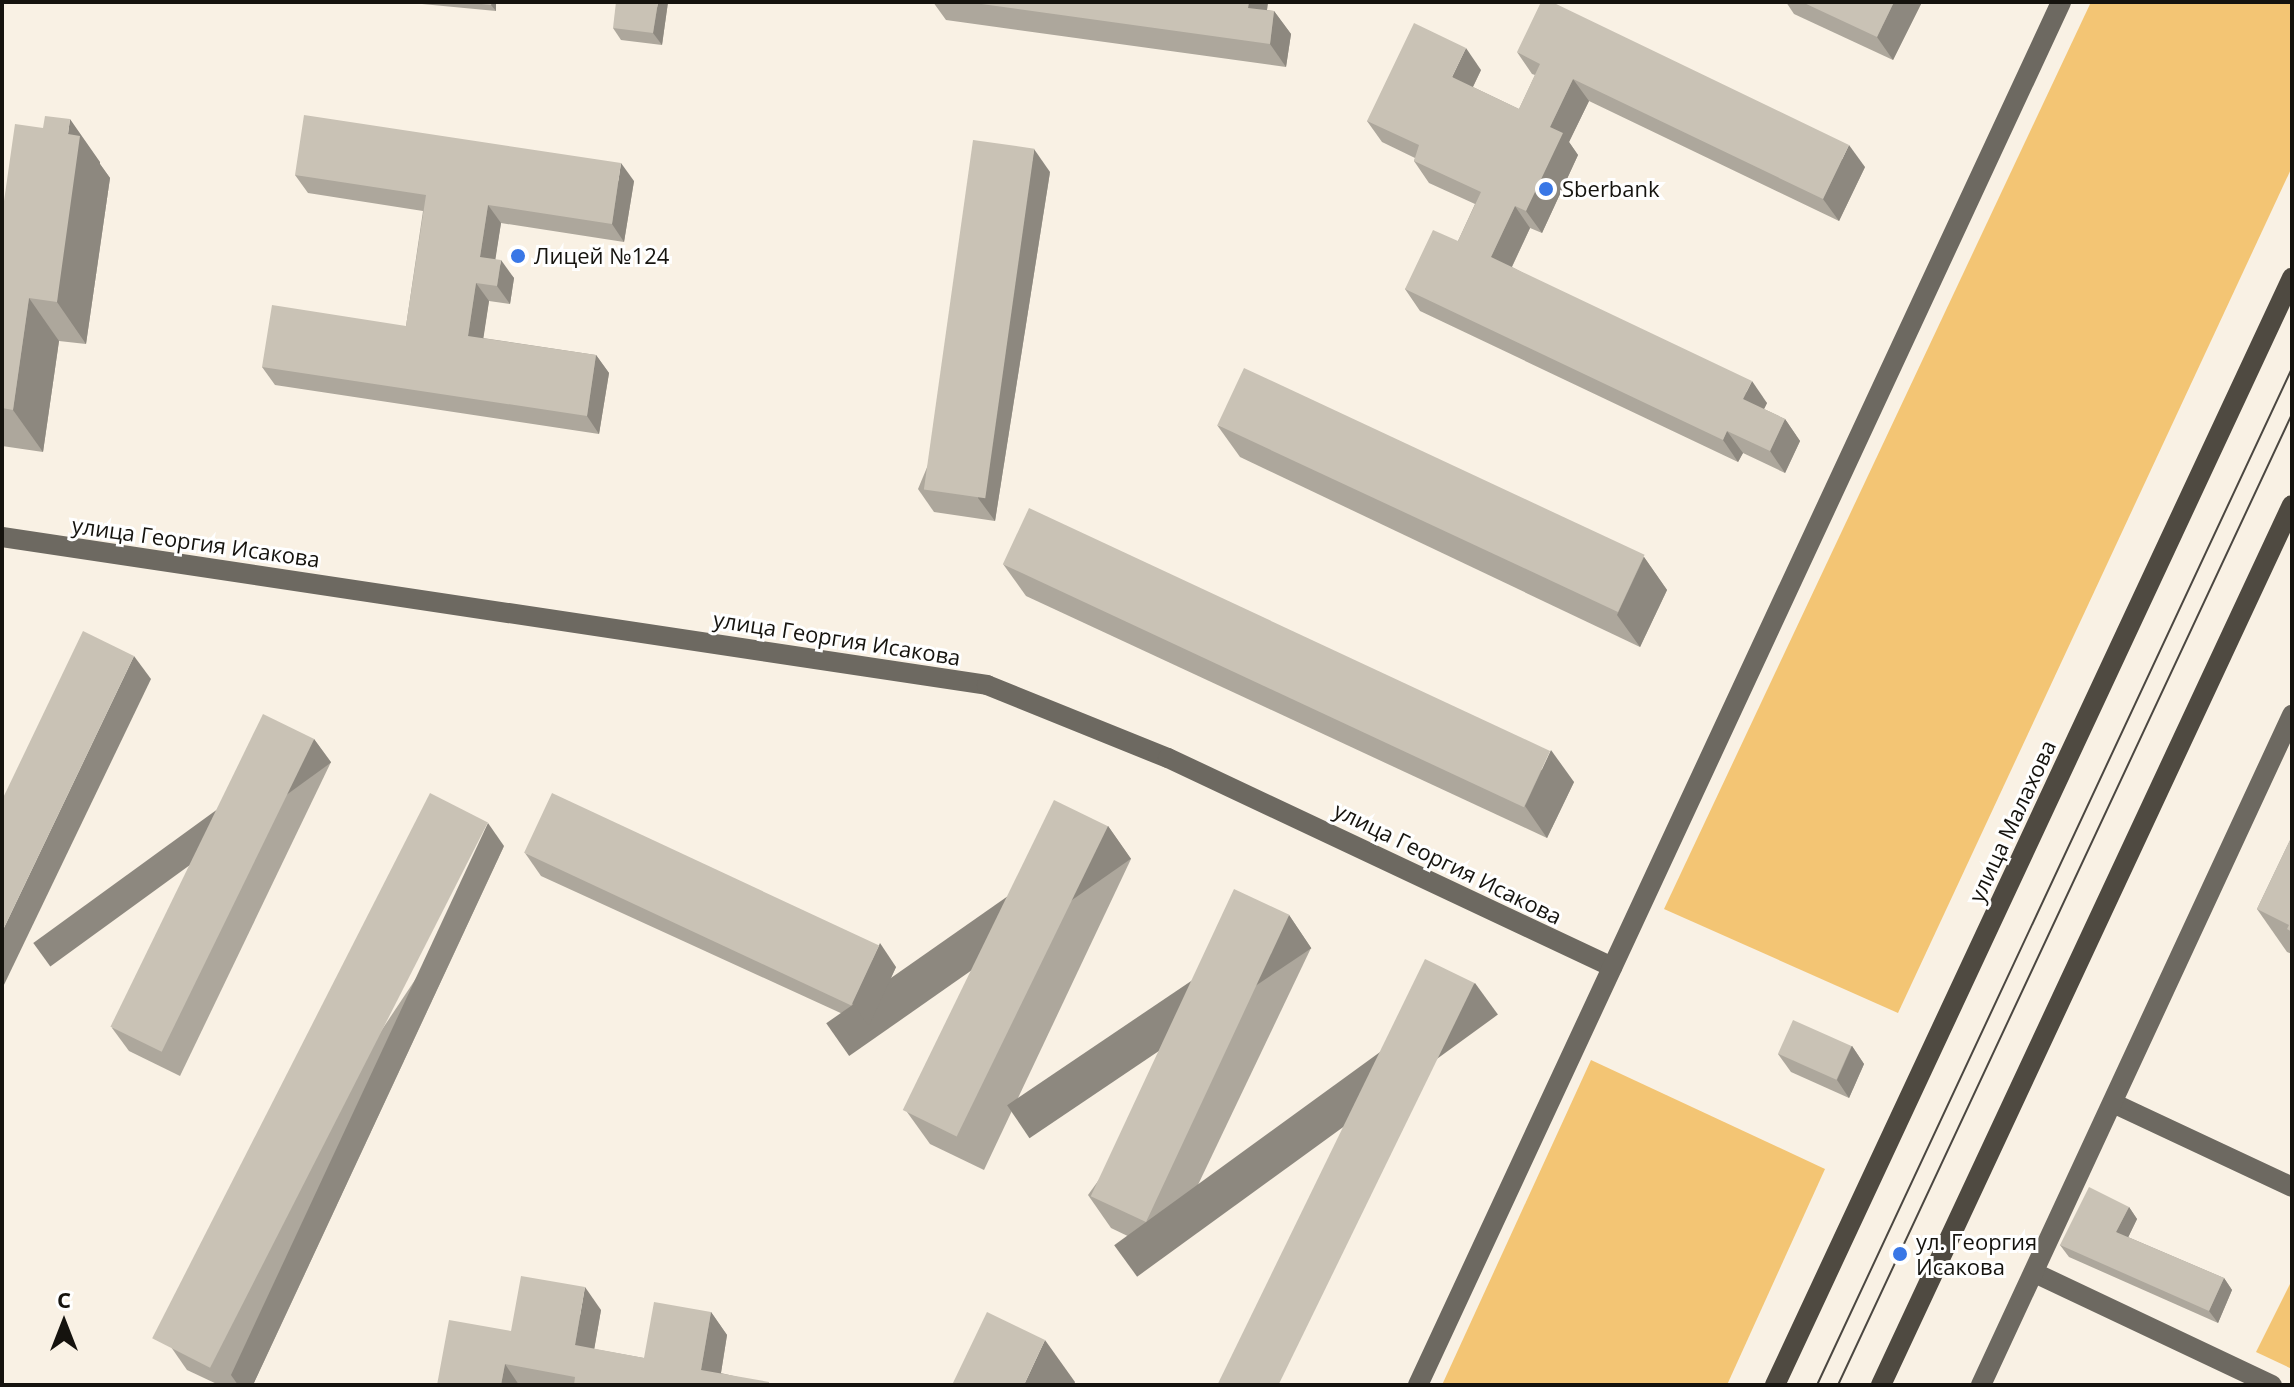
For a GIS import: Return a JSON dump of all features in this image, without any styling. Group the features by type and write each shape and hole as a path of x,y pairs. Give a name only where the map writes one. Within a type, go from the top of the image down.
{"main road":[{"name":"улица Малахова","path":"1775,1385 2292,278"},
{"path":"1881,1385 2292,505"}],"street":[{"path":"1418,1385 2061,2"},
{"name":"улица Георгия Исакова","path":"2,537 987,685 1168,758 1612,967"},
{"path":"1981,1385 2115,1104 2292,715"},
{"path":"2115,1104 2292,1187"},
{"path":"2035,1273 2272,1385"}],"shaded area":[{"path":"2091,2 2292,2 2292,167 1898,1013 1664,909"},
{"path":"1591,1060 1825,1169 1727,1385 1442,1385"},
{"path":"2292,1280 2292,1369 2256,1352"}],"building":[{"path":"462,2 492,2 491,5"},
{"path":"616,2 658,2 653,33 613,28"},
{"path":"967,2 1249,2 1248,8 1274,11 1270,44"},
{"path":"1541,2 1552,2 1849,145 1823,199 1573,79 1550,127 1563,133 1526,211 1515,206 1491,257 1752,381 1743,399 1785,419 1770,451 1727,431 1723,440 1405,289 1433,230 1458,241 1481,192 1414,161 1419,145 1367,121 1414,23 1466,48 1452,77 1519,109 1540,64 1517,52"},
{"path":"1802,2 1894,2 1877,37"},
{"path":"304,115 621,163 612,224 488,205 480,257 501,260 497,286 476,283 468,336 596,355 587,416 262,367 272,305 406,326 426,195 295,175"},
{"path":"45,116 70,119 68,134 80,136 57,302 29,298 13,410 2,408 2,215 15,124 43,128"},
{"path":"973,140 1034,149 985,498 924,490"},
{"path":"1244,368 1645,555 1618,612 1217,425"},
{"path":"1029,508 1550,751 1524,807 1003,564"},
{"path":"83,631 134,656 2,932 2,800"},
{"path":"263,714 314,739 162,1052 110,1027"},
{"path":"430,793 488,823 210,1368 152,1338"},
{"path":"552,793 879,946 851,1005 524,853"},
{"path":"1054,800 1108,826 957,1136 903,1110"},
{"path":"2292,836 2292,932 2287,929 2289,925 2257,909"},
{"path":"1234,889 1289,915 1146,1222 1091,1196"},
{"path":"1425,959 1474,983 1278,1385 1218,1384"},
{"path":"1793,1020 1851,1046 1836,1080 1778,1054"},
{"path":"2089,1187 2129,1207 2116,1232 2224,1278 2209,1311 2060,1245"},
{"path":"521,1276 585,1287 575,1345 644,1358 654,1302 711,1312 701,1370 769,1382 769,1385 574,1385 575,1377 505,1364 501,1385 437,1385 449,1320 511,1331"},
{"path":"987,1312 1045,1340 1024,1385 952,1385"}],"tram line":[{"path":"1817,1385 2292,368"},
{"path":"1838,1385 2292,414"}],"place":[{"name":"Sberbank","path":"1546,189"},
{"name":"Лицей №124","path":"518,256"},
{"name":"ул. Георгия Исакова","path":"1900,1254"}]}
